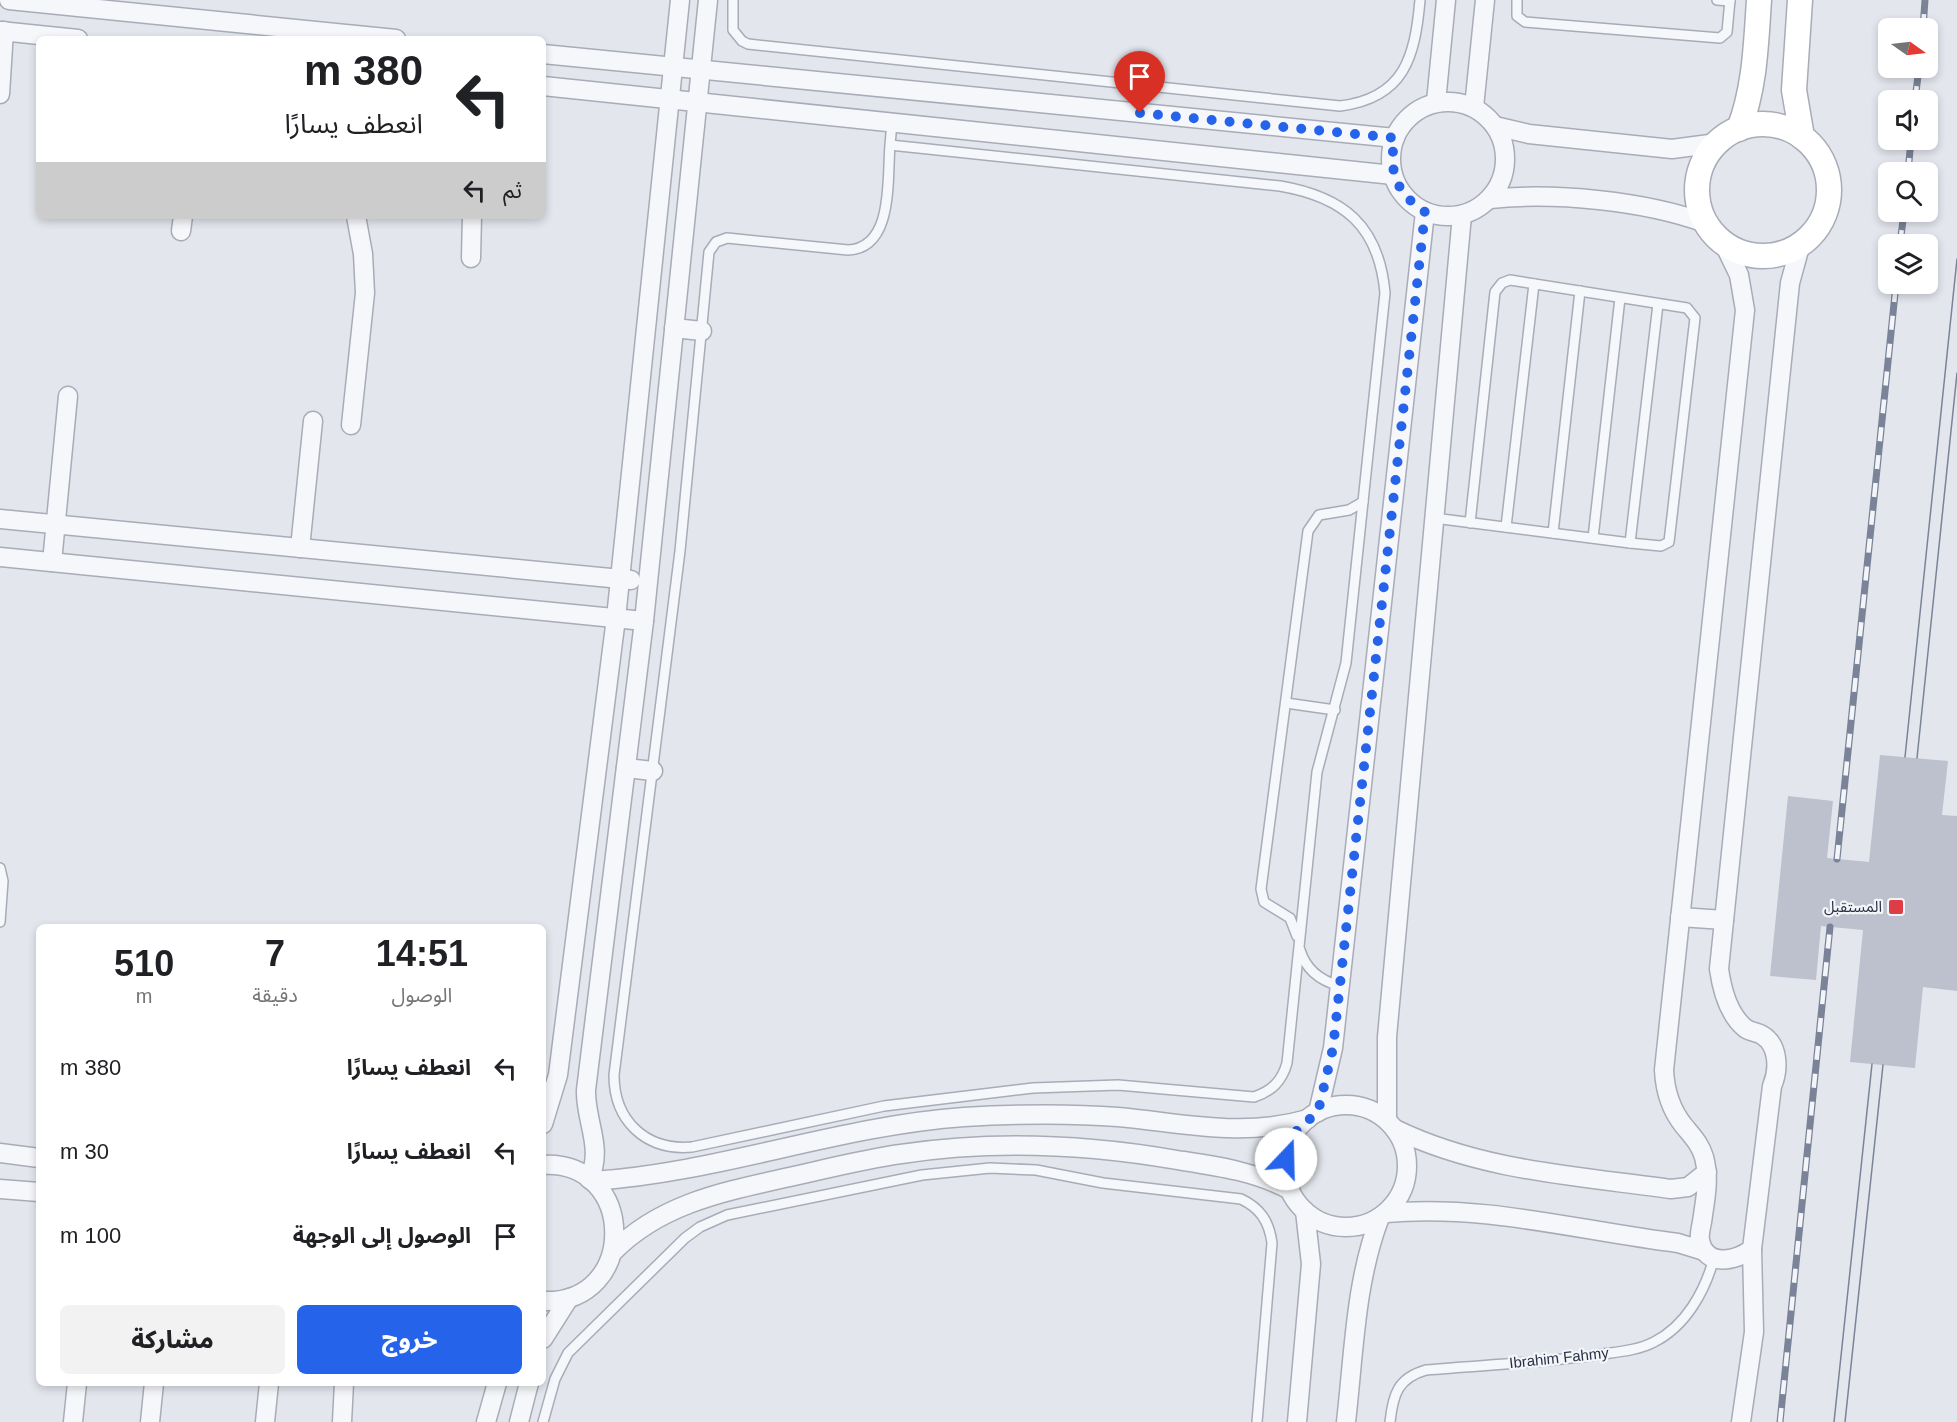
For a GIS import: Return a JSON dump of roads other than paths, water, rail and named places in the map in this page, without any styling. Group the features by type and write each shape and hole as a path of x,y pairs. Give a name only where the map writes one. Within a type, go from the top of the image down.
{"street":[{"path":"9,0 366,36"},
{"path":"546,1114 558,1075 621,579 680,0"},
{"path":"591,1180 596,1150 587,1111 586,1090 644,621 708,0"},
{"path":"1436,102 1446,0"},
{"path":"1474,107 1485,0"},
{"path":"1739,129 1748,107 1753,77 1759,0"},
{"path":"1800,0 1794,90 1802,137"},
{"path":"0,94 2,31 50,36"},
{"path":"546,54 1395,138"},
{"path":"546,86 1393,175"},
{"path":"1490,199 1504,171 1506,156 1503,140 1496,126 1474,107 1456,102 1436,102 1419,110 1405,122 1395,138 1391,156 1393,175 1400,190 1411,203 1425,212 1450,217 1462,215 1490,199 1522,195 1651,206 1706,223"},
{"path":"1709,1254 1699,1239 1707,1188 1707,1172 1700,1147 1677,1116 1665,1082 1664,1059 1745,310 1739,275 1724,244 1706,223 1699,209 1697,187 1701,165 1717,143 1739,129 1749,125 1770,124 1791,130 1802,137 1822,159 1829,180 1828,202 1821,223 1801,243 1788,252 1766,257 1744,254 1724,244"},
{"path":"1496,126 1529,134 1672,149 1717,143"},
{"path":"1425,212 1331,1065 1313,1115 1289,1144 1286,1167 1290,1190 1305,1211 1334,1226 1366,1225 1383,1215 1437,1210 1489,1213 1678,1243 1729,1259 1752,1249"},
{"path":"1346,1422 1361,1285 1368,1250 1383,1215 1404,1188 1407,1173 1403,1142 1391,1124 1387,1037 1462,215"},
{"path":"351,425 365,292 363,254 357,219"},
{"path":"471,258 472,219"},
{"path":"1741,1422 1754,1332 1752,1249 1777,1061 1773,1048 1764,1036 1746,1029 1726,998 1719,969 1790,284 1801,243"},
{"path":"674,328 702,331"},
{"path":"52,562 68,396"},
{"path":"300,548 313,421"},
{"path":"0,519 648,582"},
{"path":"0,556 644,621"},
{"path":"626,768 653,771"},
{"path":"1680,917 1724,920"},
{"path":"591,1180 687,1170 866,1130 961,1117 1024,1114 1088,1115 1249,1130 1313,1115 1329,1107 1353,1105 1366,1108 1391,1124 1452,1152 1496,1164 1671,1190 1688,1187 1707,1172"},
{"path":"546,1335 569,1298 597,1280 613,1252 654,1218 703,1198 872,1159 953,1148 1025,1145 1117,1150 1241,1171 1290,1190"},
{"path":"0,1153 36,1158"},
{"path":"546,1165 570,1168 591,1180 608,1201 615,1226 613,1252"},
{"path":"0,1189 36,1192"},
{"path":"1297,1422 1311,1264 1305,1211"},
{"path":"546,1301 569,1298"},
{"path":"73,1422 77,1386"},
{"path":"150,1422 154,1386"},
{"path":"265,1422 269,1386"},
{"path":"342,1422 344,1386"},
{"path":"486,1422 496,1386"},
{"path":"519,1422 528,1386"}],"lane":[{"path":"733,0 733,30 742,41 748,44 1340,106 1378,95 1398,78 1412,56 1416,43 1420,0"},
{"path":"1517,0 1516,13 1525,22 1720,38 1728,32 1730,0 1717,0"},
{"path":"890,146 1280,186 1314,194 1346,209 1359,222 1378,255 1385,293 1346,663 1335,710 1324,740 1316,780 1284,1073 1272,1089 1254,1097 1118,1085 1041,1087 884,1106 692,1147 664,1146 640,1135 630,1126 617,1102 614,1088 680,551 709,252 721,239 848,250 871,243 883,223 892,122"},
{"path":"1434,518 1470,523 1630,543 1661,546 1671,538 1695,318 1687,308 1506,281 1496,292 1470,523"},
{"path":"1506,527 1534,284"},
{"path":"1553,533 1580,291"},
{"path":"1593,538 1620,298"},
{"path":"1630,543 1658,304"},
{"path":"1340,986 1317,976 1306,963 1299,947 1293,922 1285,915 1268,907 1262,896 1311,525 1326,512 1349,510 1363,501"},
{"path":"1286,703 1335,710"},
{"path":"0,868 3,881 0,922"},
{"path":"543,1422 555,1378 568,1353 685,1238 700,1227 727,1215 911,1177 990,1168 1036,1170 1103,1182 1241,1199 1260,1211 1267,1221 1272,1243 1257,1422"},
{"name":"Ibrahim Fahmy","path":"1390,1422 1398,1390 1408,1375 1426,1370 1548,1361 1629,1350 1654,1343 1669,1332 1693,1306 1703,1290 1709,1254"}],"tram line":[{"path":"1905,757 1957,259"},
{"path":"1917,758 1957,373"},
{"path":"1834,1422 1872,1064"},
{"path":"1845,1422 1883,1065"}],"railway":[{"path":"1924,18 1925,0"},
{"path":"1916,90 1918,78"},
{"path":"1909,162 1910,150"},
{"path":"1901,234 1903,222"},
{"path":"1837,859 1895,294"},
{"path":"1780,1422 1830,927"}],"place":[{"name":"المستقبل","path":"1896,907"}]}
